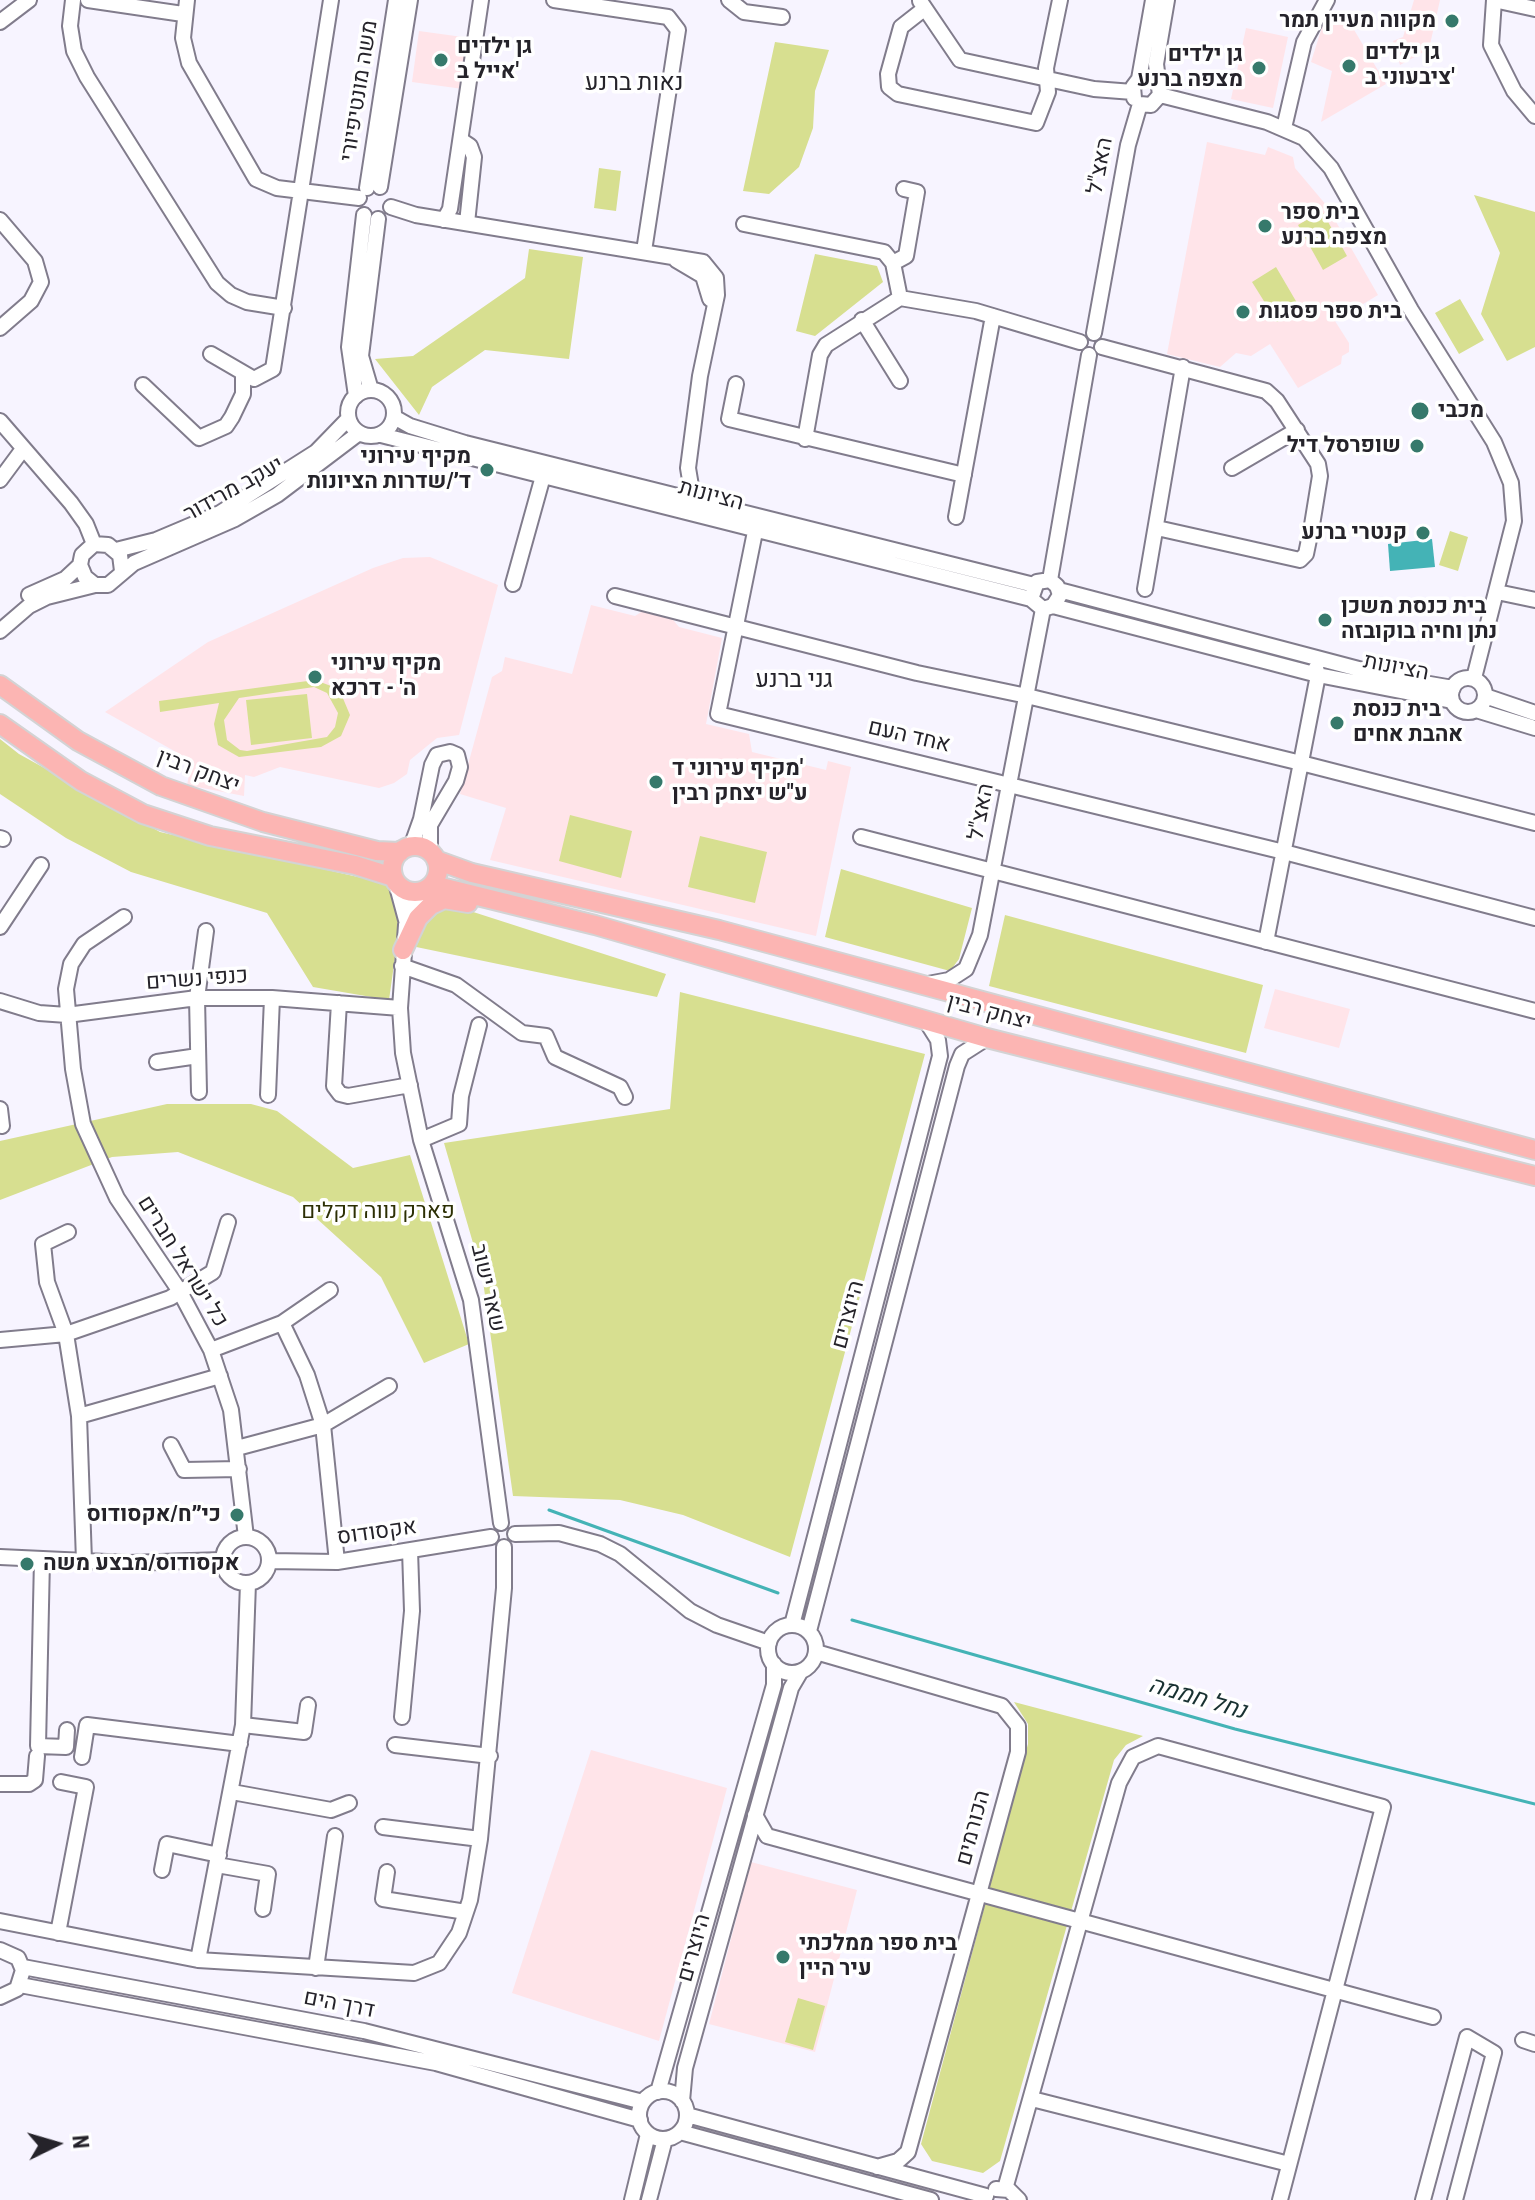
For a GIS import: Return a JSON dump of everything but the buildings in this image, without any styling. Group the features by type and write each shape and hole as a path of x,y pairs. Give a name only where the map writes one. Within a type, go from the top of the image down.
{"main road":[{"name":"יצחק רבין","path":"6,689 104,757 161,786 263,822 377,851 419,852 472,873 644,910 1535,1150"},
{"path":"0,724 81,781 143,814 210,836 355,865 395,880 406,891 429,888 438,871 419,852 394,861 395,880"},
{"name":"יצחק רבין","path":"429,888 537,910 987,1038 1535,1176"},
{"path":"403,958 422,912 439,900 456,900 503,910 537,910"}],"street":[{"path":"0,22 29,0"},
{"path":"73,0 70,26 74,51 87,77 217,283 231,295 247,302 284,308"},
{"path":"88,0 185,7 183,38 189,63 256,179 277,188 302,192 369,191 390,197 391,207"},
{"path":"211,354 254,379 273,369 331,0"},
{"name":"משה מונטיפיורי","path":"369,191 396,0"},
{"name":"משה מונטיפיורי","path":"369,191 410,0"},
{"path":"444,220 450,209 481,0"},
{"path":"554,0 668,17 678,30 644,251"},
{"path":"729,0 744,12 782,17"},
{"path":"1060,0 1047,81 1045,102 1036,123 898,94 889,87 888,74 901,27 922,4 960,60 1047,81 1137,92 1151,105 1158,88 1167,0"},
{"name":"האצ\"ל","path":"1094,333 1153,0"},
{"path":"1284,128 1304,42 1327,0"},
{"path":"1535,9 1494,0 1491,45 1514,91 1535,116"},
{"path":"1137,92 1149,77 1158,88 1284,128 1304,138 1331,168 1411,310 1504,462 1515,502 1514,521 1474,678"},
{"path":"461,140 470,146 474,157 467,223"},
{"path":"893,263 906,256 917,192 904,189"},
{"path":"369,191 371,217 361,356 371,390 391,401 394,417 381,435 359,433 348,419 349,406 356,396 371,390"},
{"path":"371,217 391,207 444,220 661,254 703,276 709,288 712,317 682,482 686,497"},
{"path":"356,396 349,347 371,217"},
{"path":"0,220 35,261 41,282 31,301 0,328"},
{"path":"744,224 884,252 893,263 900,298"},
{"path":"805,439 820,355 834,337 900,298 993,316 1080,342"},
{"path":"956,517 993,316"},
{"path":"862,320 900,381"},
{"path":"1040,600 1054,585 1095,351 1101,338 1094,333 1085,334 1080,342 1081,350 1095,351 1183,367 1266,391 1297,430 1318,464 1320,476 1306,554 1300,560 1157,528"},
{"path":"1145,589 1183,367"},
{"path":"143,385 199,438 226,426 243,394 243,375"},
{"path":"736,384 729,419 964,475"},
{"name":"הציונות","path":"394,417 410,426 545,470 1318,675 1453,694"},
{"name":"יעקב מרידור","path":"116,550 156,540 220,513 316,452 348,419"},
{"path":"0,421 78,513 94,544"},
{"path":"1232,468 1297,430"},
{"name":"יעקב מרידור","path":"122,571 264,502 359,433"},
{"name":"הציונות","path":"381,435 657,490 686,497 704,510"},
{"path":"0,480 23,449"},
{"path":"689,454 691,486 704,510"},
{"path":"513,584 545,470"},
{"path":"657,490 672,484 684,471"},
{"name":"אחד העם","path":"757,524 718,714 1284,852 1535,918"},
{"path":"0,631 29,606 47,597 95,585 108,585 122,571 116,550 102,543 94,544 82,555 80,565 85,577 95,585"},
{"path":"0,617 80,565"},
{"name":"האצ\"ל","path":"917,984 949,980 966,969 980,935 1027,696 1040,600 1054,585"},
{"name":"הציונות","path":"1054,585 1453,694"},
{"path":"1497,592 1535,600"},
{"path":"615,596 917,673 1027,696 1535,823"},
{"path":"1266,942 1318,675 1315,665 1299,652"},
{"path":"1318,675 1337,671 1389,677"},
{"path":"0,676 6,689"},
{"path":"1476,710 1485,696 1483,685 1474,678 1459,680 1453,694 1461,710 1476,710 1535,728"},
{"path":"1485,696 1535,713"},
{"path":"454,753 460,767 419,852 430,775 437,755 454,753"},
{"path":"430,775 450,790"},
{"path":"861,837 1535,1011"},
{"path":"0,927 41,865"},
{"name":"שאר ישוב","path":"395,880 406,925"},
{"name":"שאר ישוב","path":"429,888 414,903 406,925 400,1008 421,1140 471,1300 501,1523"},
{"name":"כל ישראל חברים","path":"124,917 84,944 71,964 66,989 73,1069 88,1143 117,1198 179,1290 211,1350 237,1448 246,1537"},
{"path":"199,1092 197,998 206,931"},
{"path":"403,958 456,985 522,1033 546,1036 555,1057 620,1087 625,1097"},
{"name":"כנפי נשרים","path":"0,1001 39,1013 67,1015 197,998 272,998 400,1008"},
{"path":"268,1095 272,998"},
{"path":"339,1003 334,1086 340,1094 348,1096 410,1085"},
{"name":"היוצרים","path":"792,1625 941,1050 926,1021"},
{"path":"421,1140 459,1124 461,1096 479,1025"},
{"name":"היוצרים","path":"809,1631 957,1066 962,1054 987,1038"},
{"path":"157,1062 198,1056"},
{"path":"0,1109 2,1126"},
{"path":"0,1340 66,1334 170,1298 213,1272 228,1222"},
{"path":"68,1232 43,1244 47,1282 66,1334 79,1416 84,1561"},
{"path":"211,1350 282,1323 330,1290"},
{"path":"282,1323 307,1375 323,1425 337,1562"},
{"path":"79,1416 220,1376"},
{"path":"237,1448 323,1425 389,1386"},
{"path":"171,1445 184,1470 239,1469"},
{"path":"501,1523 512,1527 515,1534 513,1542 504,1547 497,1546 491,1537 493,1527 501,1523"},
{"path":"515,1534 559,1533 600,1544 631,1563 690,1611 717,1625 769,1643"},
{"path":"246,1537 265,1547 269,1561 260,1578 248,1583 233,1580 223,1560 229,1544 246,1537"},
{"name":"אקסודוס","path":"269,1561 337,1562 491,1537"},
{"path":"0,1921 198,1960 414,1973 439,1963 450,1951 466,1912 480,1839 490,1756 504,1547"},
{"path":"402,1717 412,1611 410,1550"},
{"path":"0,1557 84,1561 223,1560"},
{"path":"42,1559 38,1746 66,1747 67,1730"},
{"path":"198,1960 243,1725 248,1583"},
{"path":"792,1625 809,1631 816,1652 811,1664 801,1671 784,1672 774,1664 769,1643 775,1632 792,1625"},
{"name":"הכורמים","path":"816,1652 988,1701 1011,1714 1018,1726 1018,1752 908,2152"},
{"name":"היוצרים","path":"658,2092 774,1685 774,1664"},
{"name":"היוצרים","path":"685,2108 685,2068 791,1688 801,1671"},
{"path":"243,1725 304,1732 308,1705"},
{"path":"82,1757 87,1725 240,1744"},
{"path":"395,1745 490,1756"},
{"path":"1005,2189 1119,1783 1133,1757 1158,1746 1383,1807 1280,2200"},
{"path":"0,1784 29,1784 35,1780 37,1756"},
{"path":"58,1933 86,1787 61,1782"},
{"path":"232,1792 331,1810 349,1803"},
{"path":"755,1815 767,1836"},
{"path":"383,1827 480,1839"},
{"path":"316,1968 335,1836"},
{"path":"746,1847 767,1836 1433,2017"},
{"path":"162,1870 167,1844 268,1874 263,1909"},
{"path":"387,1872 383,1899 466,1912"},
{"path":"0,1950 12,1952 23,1967 20,1985 9,1995 0,1997"},
{"name":"דרך הים","path":"23,1967 438,2047 643,2102"},
{"name":"דרך הים","path":"20,1985 436,2063 640,2120"},
{"path":"1423,2200 1467,2037 1494,2053 1455,2200"},
{"path":"632,2200 648,2134 640,2120 643,2102 658,2092 673,2094 685,2108 984,2198 1005,2189"},
{"path":"1032,2099 1289,2164"},
{"path":"680,2132 685,2108"},
{"path":"648,2134 665,2139 680,2132 899,2195 931,2200"},
{"path":"649,2200 665,2139"},
{"path":"877,2167 898,2161 908,2152 922,2179"},
{"path":"1005,2189 1019,2200"}],"shaded area":[{"path":"1414,0 1440,0 1429,49 1400,65 1393,41 1403,37"},
{"name":"גן ילדים ציבעוני ב'","path":"1343,11 1386,84 1321,122 1332,71 1311,62 1324,21 1331,14"},
{"name":"גן ילדים מצפה ברנע","path":"1246,28 1288,37 1273,108 1231,99"},
{"name":"גן ילדים אייל ב'","path":"419,31 470,38 463,89 412,82"},
{"path":"1207,142 1265,155 1268,147 1293,157 1295,168 1327,206 1378,295 1335,321 1349,343 1349,352 1342,356 1341,364 1298,388 1270,344 1251,356 1236,353 1220,367 1167,354"},
{"name":"מקיף עירוני ה' - דרכא","path":"430,557 498,585 459,735 437,738 410,760 407,774 394,783 379,788 280,767 254,777 245,775 244,796 187,785 192,761 105,712 208,642 373,568 403,558"},
{"name":"מקיף עירוני ד' ע\"ש יצחק רבין","path":"591,605 635,616 646,609 669,615 679,627 722,638 706,724 749,734 752,752 826,770 828,761 851,767 816,936 490,860 506,808 460,794 492,677 502,671 505,657 572,674"},
{"path":"1275,989 1350,1009 1339,1048 1264,1028"},
{"path":"591,1750 727,1788 659,2041 512,1993"},
{"name":"בית ספר ממלכתי עיר היין","path":"751,1862 857,1890 815,2052 709,2024"}],"green space":[{"path":"775,42 829,50 815,91 813,128 799,167 769,194 743,191"},
{"path":"599,168 621,171 616,211 594,208"},
{"path":"1474,195 1535,212 1535,347 1507,361 1481,314 1500,253"},
{"path":"1322,211 1347,256 1323,270 1298,225"},
{"path":"529,249 583,257 569,359 485,350 432,387 419,415 375,359 413,356 525,278"},
{"path":"815,254 877,266 883,282 815,336 796,331"},
{"path":"1276,267 1300,308 1277,322 1252,282"},
{"path":"1460,299 1484,340 1459,354 1435,313"},
{"path":"1450,531 1468,537 1458,571 1439,565"},
{"path":"315,680 331,686 342,696 350,715 341,736 321,747 239,757 218,745 214,724 219,703 160,712 159,701","holes":["314,687 327,693 338,713 335,727 327,737 247,751 240,750 227,740 224,720 239,698"]},
{"path":"307,694 312,738 251,745 246,700"},
{"path":"0,739 19,754 160,832 380,882 666,974 657,997 397,943 389,1000 313,987 267,913 131,872 66,838 0,794"},
{"path":"570,815 632,831 621,878 559,861"},
{"path":"700,836 767,852 755,903 688,887"},
{"path":"841,869 972,908 959,959 950,971 825,937"},
{"path":"1005,915 1263,985 1246,1053 989,986"},
{"path":"680,992 925,1054 790,1557 683,1515 620,1500 513,1496 482,1274 444,1143 670,1109"},
{"name":"פארק נווה דקלים","path":"167,1104 251,1104 277,1111 353,1168 410,1155 469,1344 424,1363 381,1277 293,1197 178,1152 112,1157 0,1200 0,1141"},
{"path":"1014,1702 1143,1736 1126,1745 1114,1760 1000,2161 983,2173 932,2161 921,2144 1028,1744 1028,1724"},
{"path":"798,1998 825,2006 813,2050 785,2042"}],"water":[{"path":"1432,539 1435,567 1390,571 1388,544"}],"waterway":[{"name":"נחל חממה","path":"549,1510 778,1593"},
{"name":"נחל חממה","path":"852,1620 1235,1729 1535,1804"}],"place":[{"name":"מקווה מעיין תמר","path":"1452,21"},
{"name":"גן ילדים אייל ב'","path":"441,60"},
{"name":"גן ילדים ציבעוני ב'","path":"1349,66"},
{"name":"גן ילדים מצפה ברנע","path":"1259,68"},
{"name":"בית ספר מצפה ברנע","path":"1265,226"},
{"name":"בית ספר פסגות","path":"1243,312"},
{"name":"מכבי","path":"1420,411"},
{"name":"שופרסל דיל","path":"1417,446"},
{"name":"מקיף עירוני ד׳/שדרות הציונות","path":"487,470"},
{"name":"קנטרי ברנע","path":"1423,533"},
{"name":"בית כנסת משכן נתן וחיה בוקובזה","path":"1325,620"},
{"name":"מקיף עירוני ה' - דרכא","path":"315,677"},
{"name":"בית כנסת אהבת אחים","path":"1337,723"},
{"name":"מקיף עירוני ד' ע\"ש יצחק רבין","path":"656,782"},
{"name":"כי״ח/אקסודוס","path":"237,1515"},
{"name":"אקסודוס/מבצע משה","path":"27,1564"},
{"name":"בית ספר ממלכתי עיר היין","path":"783,1957"}],"district":[{"name":"נאות ברנע","path":"634,84"},
{"name":"גני ברנע","path":"794,681"}]}
